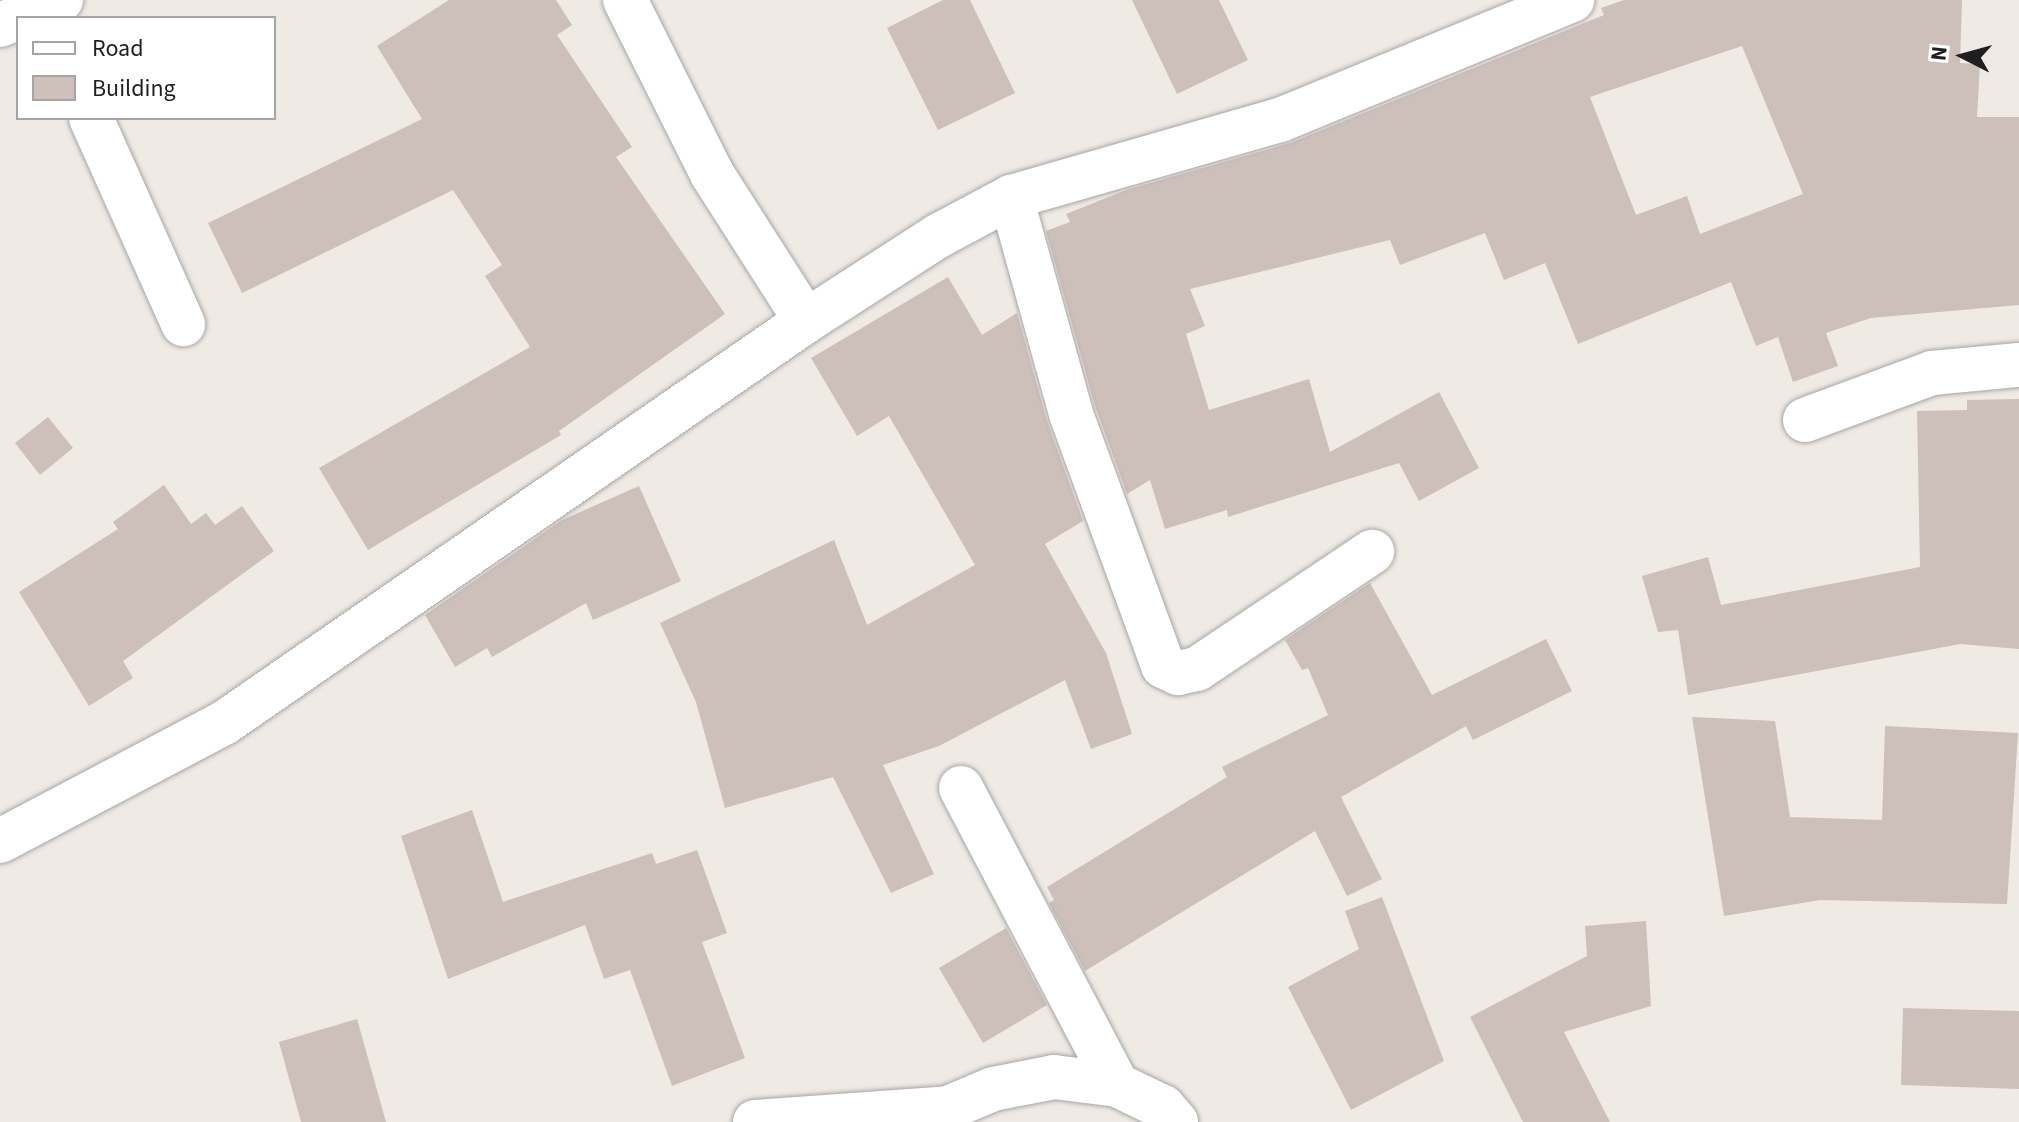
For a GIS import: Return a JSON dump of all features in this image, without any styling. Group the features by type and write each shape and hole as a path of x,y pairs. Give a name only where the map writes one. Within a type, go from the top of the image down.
{"street":[{"path":"625,0 712,174 806,321"},
{"path":"0,841 224,723 806,321 1011,197 1280,120 1567,1"},
{"path":"26,16 50,8"},
{"path":"92,120 183,324"},
{"path":"1011,197 1071,414 1163,666 1178,673 1197,669 1372,552"},
{"path":"1805,420 1932,373 2019,365"},
{"path":"961,788 1117,1085"},
{"path":"755,1122 948,1108 993,1089 1054,1077 1117,1085 1163,1107 1176,1122"}],"building":[{"path":"449,0 556,0 572,25 557,35 632,147 616,157 725,314 559,431 561,435 368,550 319,468 530,347 485,276 502,265 453,190 242,293 208,223 422,119 377,46"},
{"path":"943,0 970,0 1015,93 938,130 887,28"},
{"path":"1132,0 1219,0 1248,60 1177,94"},
{"path":"1624,0 1962,0 1960,63 1980,64 1977,117 2019,117 2019,305 1871,318 1826,333 1838,366 1793,382 1778,337 1756,346 1731,282 1578,344 1545,263 1504,280 1485,233 1400,265 1390,240 1190,289 1205,326 1186,334 1209,410 1309,379 1330,452 1439,392 1479,468 1419,501 1399,463 1228,517 1227,510 1165,529 1150,480 1127,494 1095,406 1046,231 1070,222 1066,214 1126,190 1290,143 1604,15 1601,8","holes":["1742,46 1803,194 1700,234 1687,196 1636,215 1590,97"]},
{"path":"948,277 982,335 1017,313 1047,421 1083,521 1045,544 1106,653 1132,734 1091,749 1065,680 939,746 883,765 934,874 891,893 833,777 725,808 696,702 660,623 834,540 867,625 975,565 889,416 857,436 811,358"},
{"path":"2019,399 2019,649 1960,644 1688,695 1678,630 1658,632 1642,576 1708,557 1721,605 1920,567 1917,411 1967,410 1967,400"},
{"path":"48,417 73,448 40,475 15,443"},
{"path":"164,485 191,524 206,513 215,525 242,506 274,551 123,661 133,678 89,706 19,592 118,529 113,522"},
{"path":"639,486 681,581 593,620 586,603 492,657 487,648 455,667 425,615 562,520"},
{"path":"1370,583 1432,695 1546,639 1572,691 1473,740 1466,726 1341,797 1382,879 1347,896 1315,831 1085,971 1049,903 1054,900 1047,887 1227,777 1222,767 1328,715 1308,668 1302,670 1285,640"},
{"path":"1692,717 1775,721 1790,817 1882,820 1885,726 2018,733 2007,904 1820,900 1724,916"},
{"path":"472,810 503,902 652,853 656,864 697,850 727,933 702,942 745,1058 672,1086 630,970 604,979 585,925 448,979 401,836"},
{"path":"1382,897 1444,1061 1351,1110 1288,987 1359,949 1345,911"},
{"path":"1646,921 1651,1006 1564,1032 1610,1122 1523,1122 1470,1017 1587,956 1585,926"},
{"path":"1006,928 1047,1005 983,1043 939,968"},
{"path":"1903,1008 2019,1011 2019,1089 1901,1085"},
{"path":"357,1019 386,1122 301,1122 279,1042"}]}
